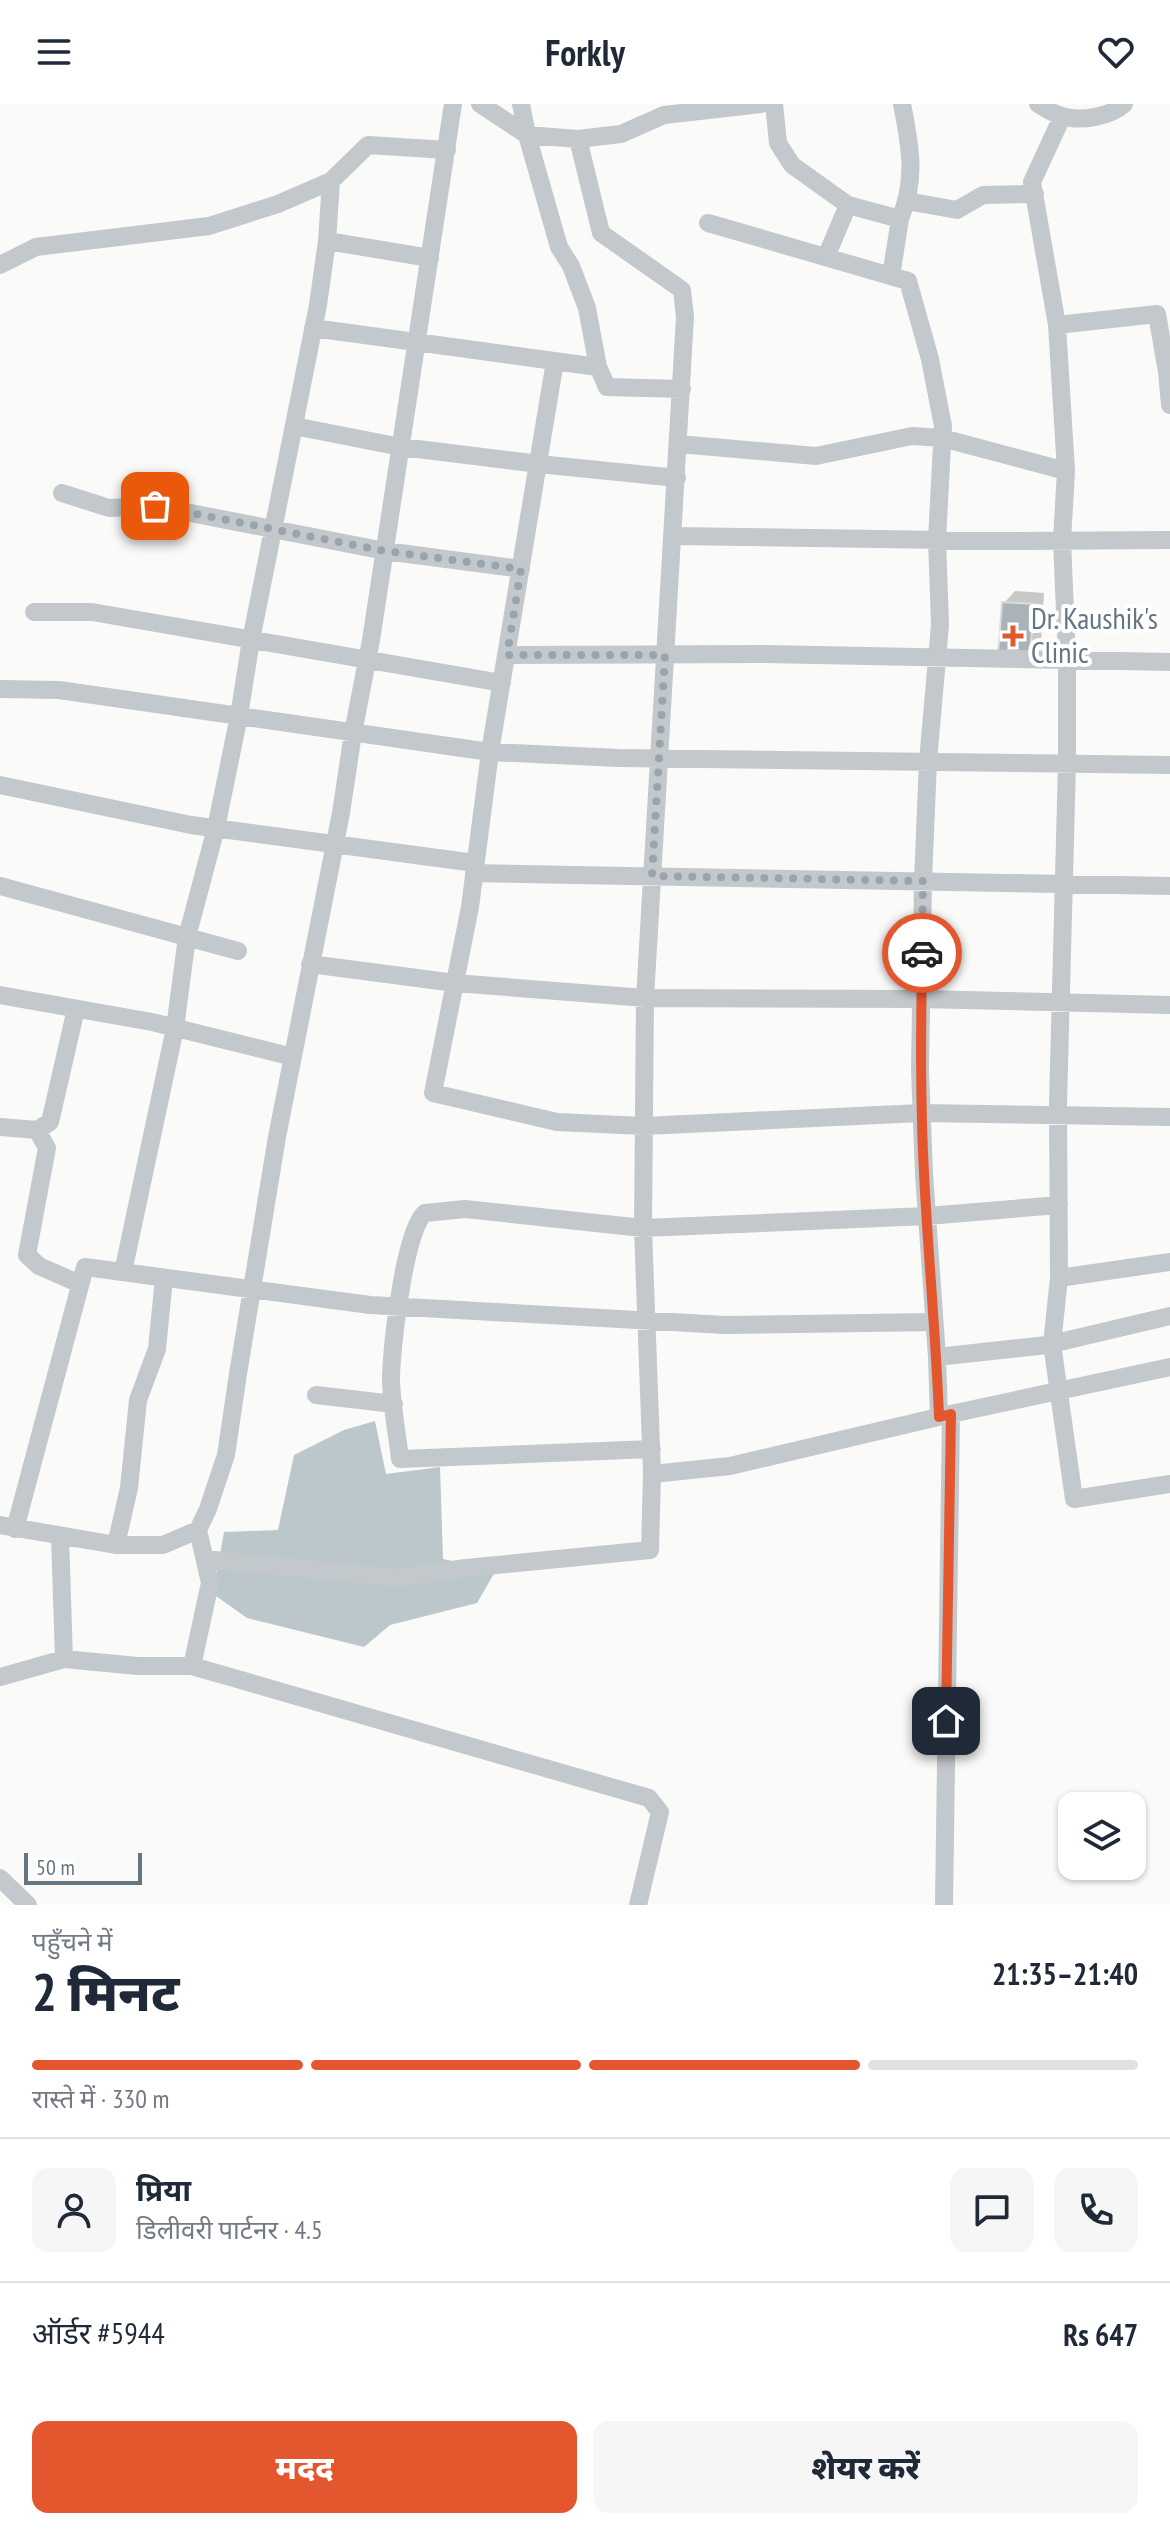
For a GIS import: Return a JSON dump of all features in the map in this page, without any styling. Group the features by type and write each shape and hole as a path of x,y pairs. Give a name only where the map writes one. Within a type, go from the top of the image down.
{"street":[{"path":"480,104 527,135 578,139 621,134 664,115 761,104"},
{"path":"521,104 559,247 571,266 587,308 598,367 607,387 682,389"},
{"path":"774,104 778,143 792,165 848,205 900,219"},
{"path":"891,276 900,219 907,201 911,149 902,104"},
{"path":"1038,104 1062,117 1093,118 1118,110 1124,104"},
{"path":"192,1666 210,1583 198,1530 226,1455 277,1137 335,844 367,660 456,108"},
{"path":"1062,117 1032,182 1057,325 1066,471 1062,540 1067,763 1058,1114 1059,1278 1052,1344 1074,1499 1170,1484"},
{"path":"205,1559 397,1578 650,1550 652,1449 643,1228 645,998 685,317 682,290 601,233 578,139"},
{"path":"0,265 36,247 209,226 278,204 331,181 368,145 447,150"},
{"path":"123,1272 175,1028 187,937 216,828 239,716 251,640 313,328 327,241 331,181"},
{"path":"907,201 957,210 983,195 1035,194"},
{"path":"826,257 848,205"},
{"path":"708,223 908,281 930,359 943,426 937,540 940,625 928,761 920,1070 934,1322 945,1416 944,1905"},
{"path":"327,241 430,258"},
{"path":"1057,325 1157,314 1170,405"},
{"path":"313,328 598,367"},
{"path":"555,361 490,752 475,868 433,1093 557,1122 644,1126 921,1113 1170,1117"},
{"path":"294,426 401,447 677,478"},
{"path":"679,444 816,456 912,436 942,438 1066,471"},
{"path":"62,493 109,508 155,506 385,551 521,569"},
{"path":"672,536 1170,540"},
{"path":"34,612 92,612 502,683"},
{"path":"507,655 765,654 1170,662"},
{"path":"0,689 59,690 490,752 659,758 1170,765"},
{"path":"0,785 216,828 475,868 652,876 1170,886"},
{"path":"0,886 238,951"},
{"path":"310,964 455,983 645,998 921,999 1170,1005"},
{"path":"0,995 175,1028 293,1057"},
{"path":"0,1127 37,1130 50,1122 76,1009"},
{"path":"37,1130 47,1148 27,1255 39,1266 80,1284"},
{"path":"652,1449 400,1459 391,1379 397,1306 420,1216 465,1209 643,1228 927,1216 1059,1205"},
{"path":"1059,1278 1170,1262"},
{"path":"198,1530 163,1545 116,1545 8,1527 85,1267 397,1306 725,1325 934,1322"},
{"path":"116,1545 129,1488 138,1400 157,1349 164,1278"},
{"path":"937,1357 1052,1344 1170,1316"},
{"path":"652,1474 730,1466 1170,1367"},
{"path":"316,1395 394,1404"},
{"path":"60,1536 64,1659"},
{"path":"0,1677 64,1659 138,1666 192,1666 649,1798 660,1812 638,1905"},
{"path":"0,1878 28,1905"}],"shaded area":[{"path":"375,1421 386,1474 440,1467 443,1559 496,1570 477,1603 390,1625 364,1647 247,1618 213,1594 224,1532 278,1530 294,1455 344,1430"}],"building":[{"path":"1002,602 1034,604 1030,656 998,654"}],"way so far":[{"path":"155,506 385,551 521,569 507,655 665,655 652,876 923,881 922,953"}],"place":[{"name":"Dr. Kaushik's Clinic","path":"1013,636"}],"route":[{"path":"922,953 920,1070 939,1417 951,1414 946,1721"}]}
